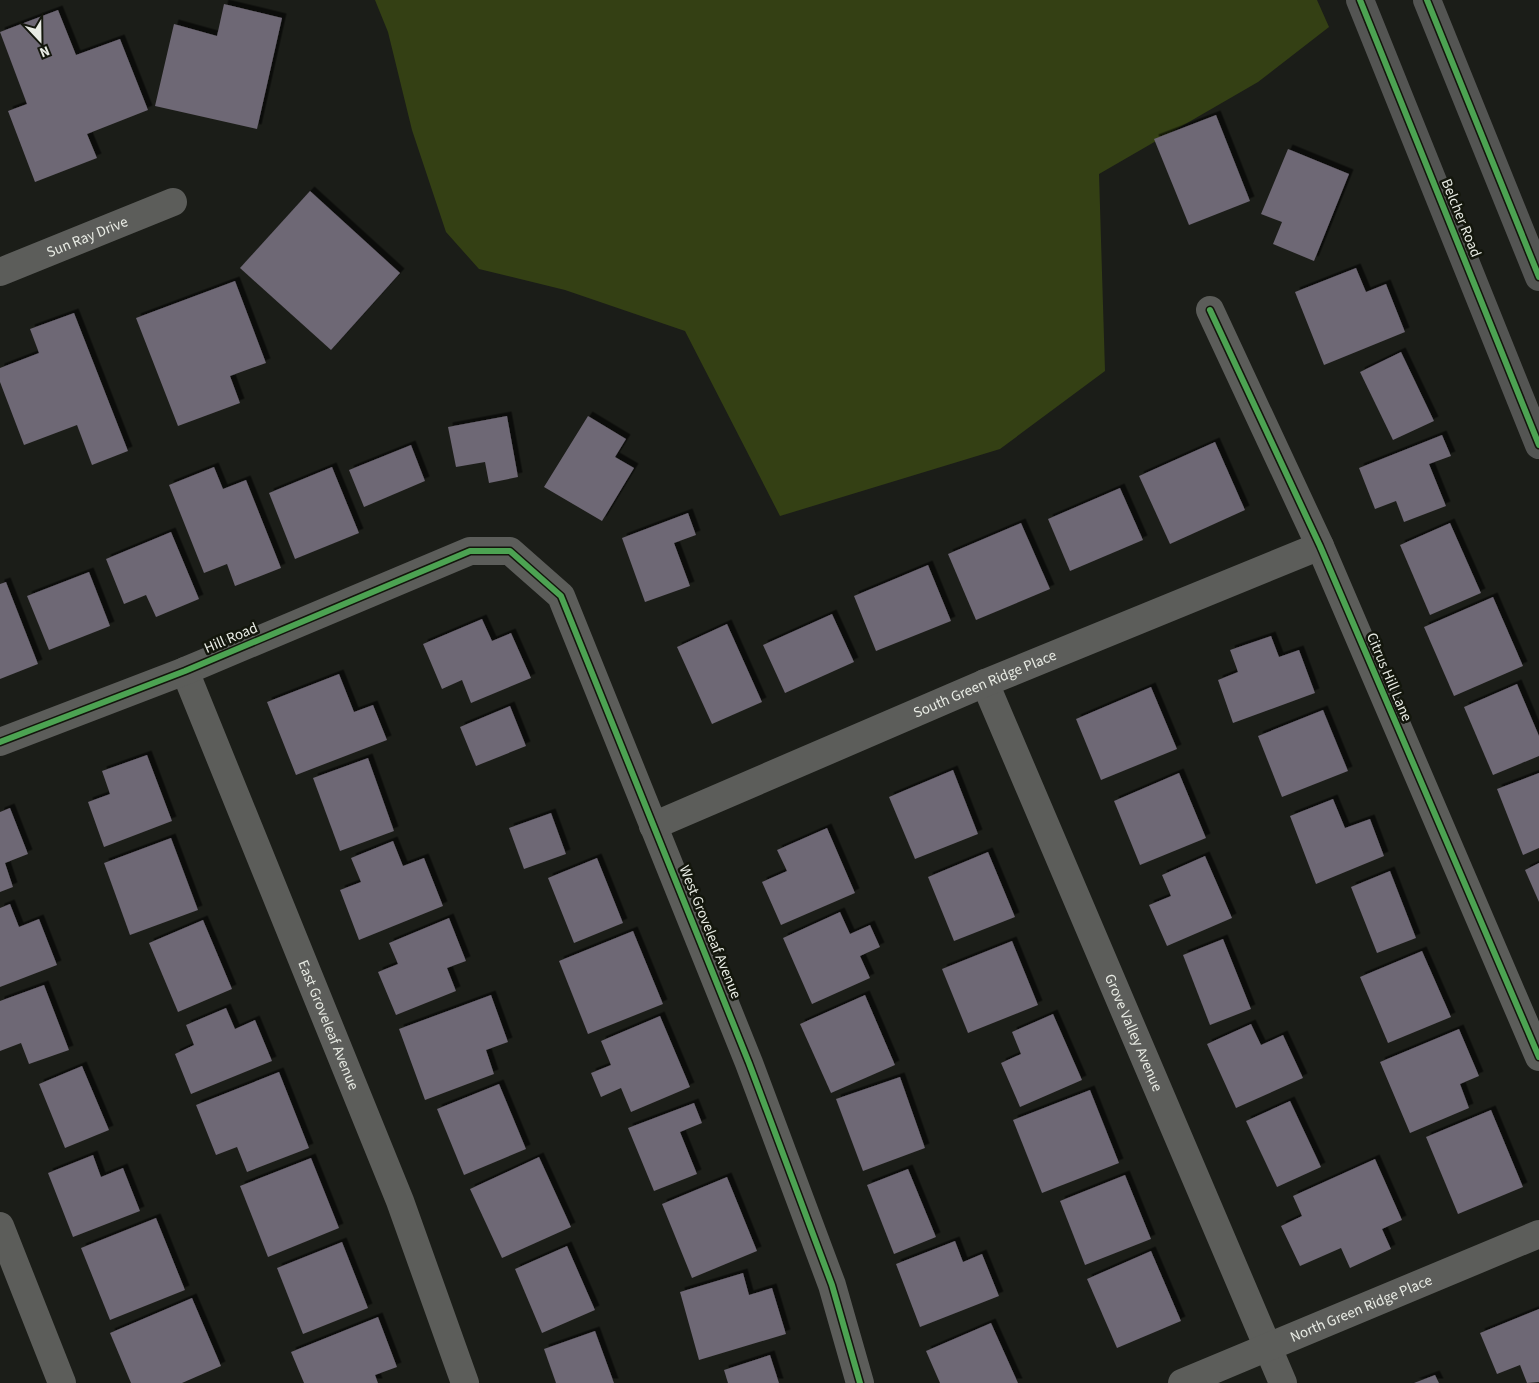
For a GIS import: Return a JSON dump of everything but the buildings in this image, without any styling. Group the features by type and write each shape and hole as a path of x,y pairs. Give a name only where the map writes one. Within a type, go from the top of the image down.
{"main road":[{"name":"Belcher Road","path":"1360,0 1539,445"},
{"path":"1427,0 1539,277"}],"street":[{"name":"Sun Ray Drive","path":"0,272 174,202"},
{"name":"Citrus Hill Lane","path":"1210,310 1320,546 1539,1057"},
{"name":"South Green Ridge Place","path":"653,826 985,683 1320,546"},
{"name":"Hill Road","path":"0,742 185,671 470,551"},
{"name":"West Groveleaf Avenue","path":"470,551 510,551 561,596 749,1063 832,1285 860,1383"},
{"name":"East Groveleaf Avenue","path":"185,671 400,1201 465,1383"},
{"name":"Grove Valley Avenue","path":"985,683 1283,1383"},
{"path":"0,1226 62,1383"},
{"name":"North Green Ridge Place","path":"1182,1383 1539,1234"}],"green space":[{"path":"375,0 1317,0 1329,27 1258,82 1099,174 1105,371 1000,449 780,516 685,331 565,290 479,269 446,232 412,130 388,32"}],"cycle path":[{"path":"1360,0 1539,445"},
{"path":"1427,0 1539,277"},
{"path":"1210,310 1320,546 1539,1057"},
{"path":"0,742 185,671 470,551 510,551 561,596 749,1063 832,1285 860,1383"}]}
